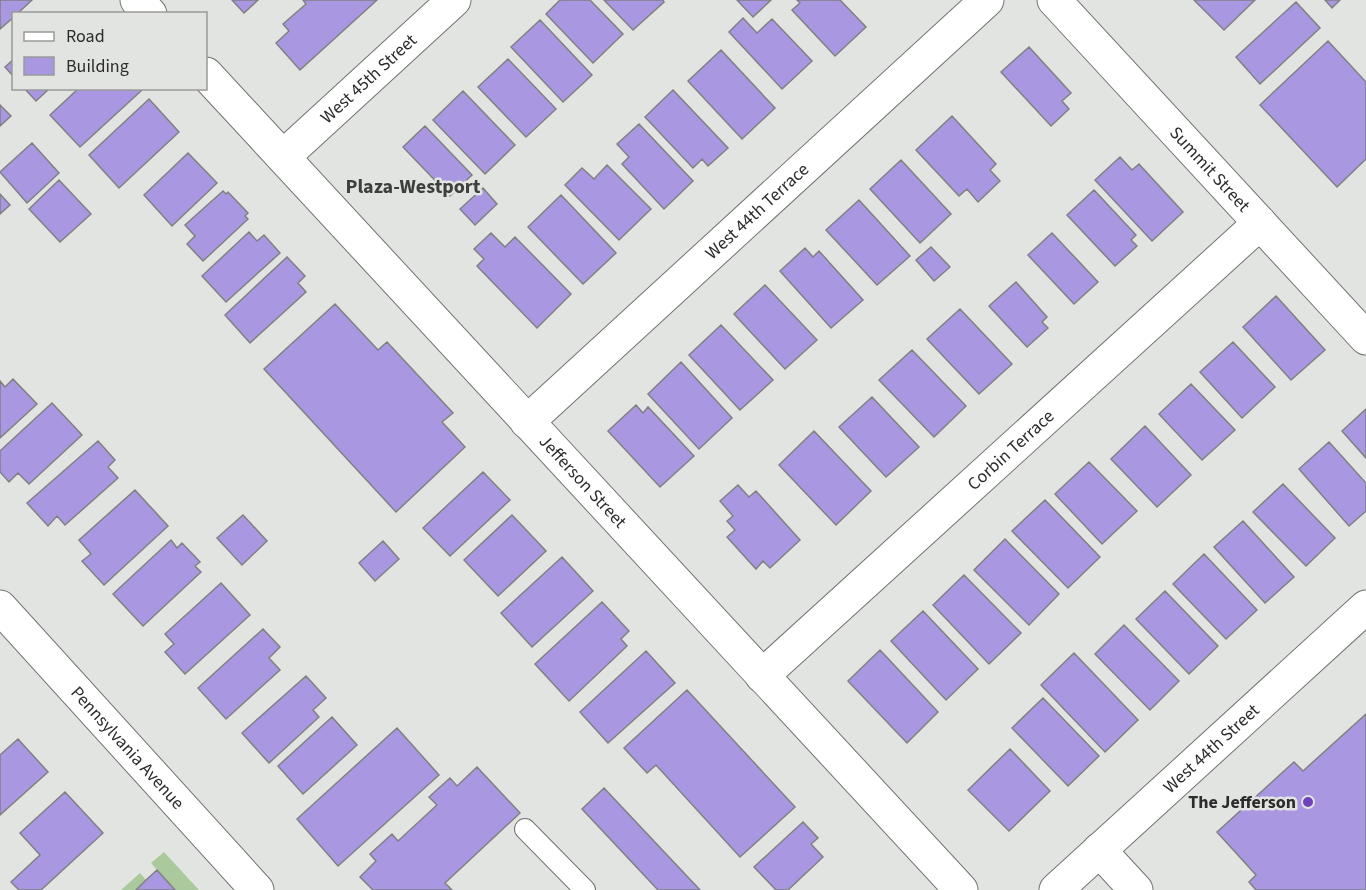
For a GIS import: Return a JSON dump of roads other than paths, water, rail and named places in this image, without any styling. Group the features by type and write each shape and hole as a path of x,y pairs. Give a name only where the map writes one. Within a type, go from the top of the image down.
{"street":[{"path":"137,0 148,12"},
{"name":"West 45th Street","path":"283,157 454,0"},
{"name":"West 44th Terrace","path":"527,422 987,0"},
{"name":"Summit Street","path":"1054,0 1366,338"},
{"name":"Jefferson Street","path":"207,75 961,890"},
{"name":"Corbin Terrace","path":"762,676 1260,223"},
{"name":"Pennsylvania Avenue","path":"0,607 257,890"},
{"name":"West 44th Street","path":"1056,890 1366,607"},
{"path":"1100,850 1136,890"}],"lane":[{"path":"525,829 585,890"}],"place":[{"name":"The Jefferson","path":"1308,802"}],"district":[{"name":"Plaza-Westport","path":"413,186"}]}
